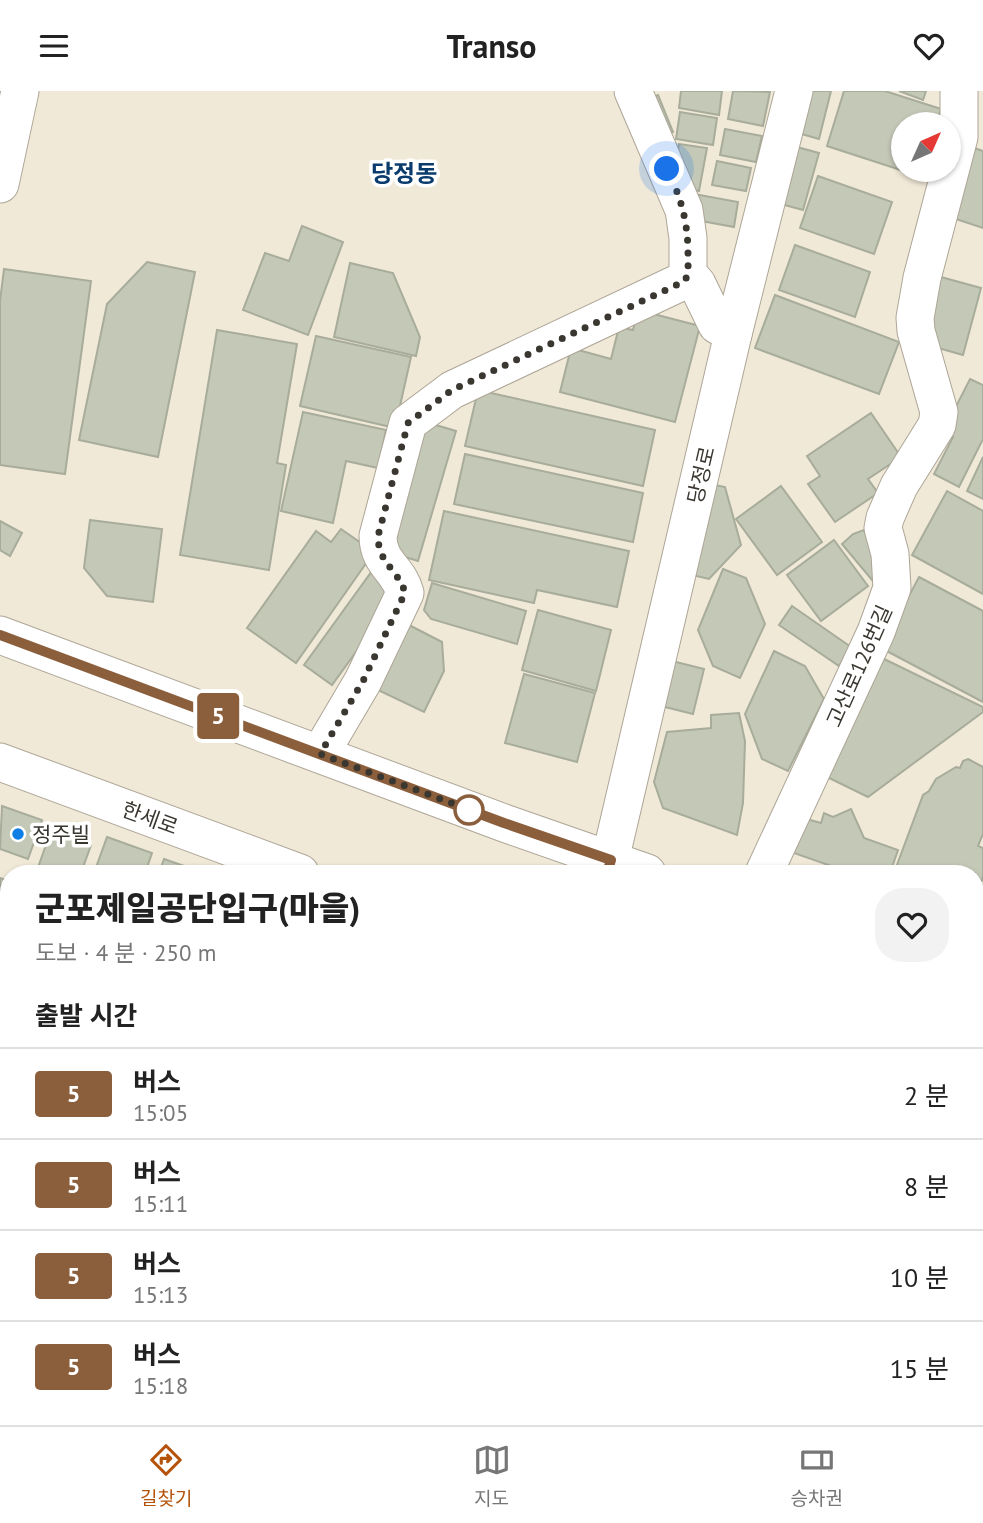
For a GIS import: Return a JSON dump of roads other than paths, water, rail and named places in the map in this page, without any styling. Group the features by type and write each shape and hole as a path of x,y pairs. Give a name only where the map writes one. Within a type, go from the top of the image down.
{"street":[{"path":"0,184 20,91"},
{"path":"320,754 363,681 405,593 402,583 378,550 378,536 408,423 452,390 685,281 688,274 688,238 684,210 633,91"},
{"name":"당정로","path":"609,865 733,334 794,91"},
{"name":"고산로126번길","path":"768,865 876,632 892,588 890,554 883,528 885,518 899,486 937,425 939,412 916,331 915,318 922,278 959,137 959,91"},
{"path":"688,274 697,284 717,325 733,334"},
{"path":"0,635 504,823 607,865"},
{"name":"한세로","path":"0,762 278,865"}],"place":[{"name":"정주빌","path":"18,834"}],"district":[{"name":"당정동","path":"404,173"}]}
